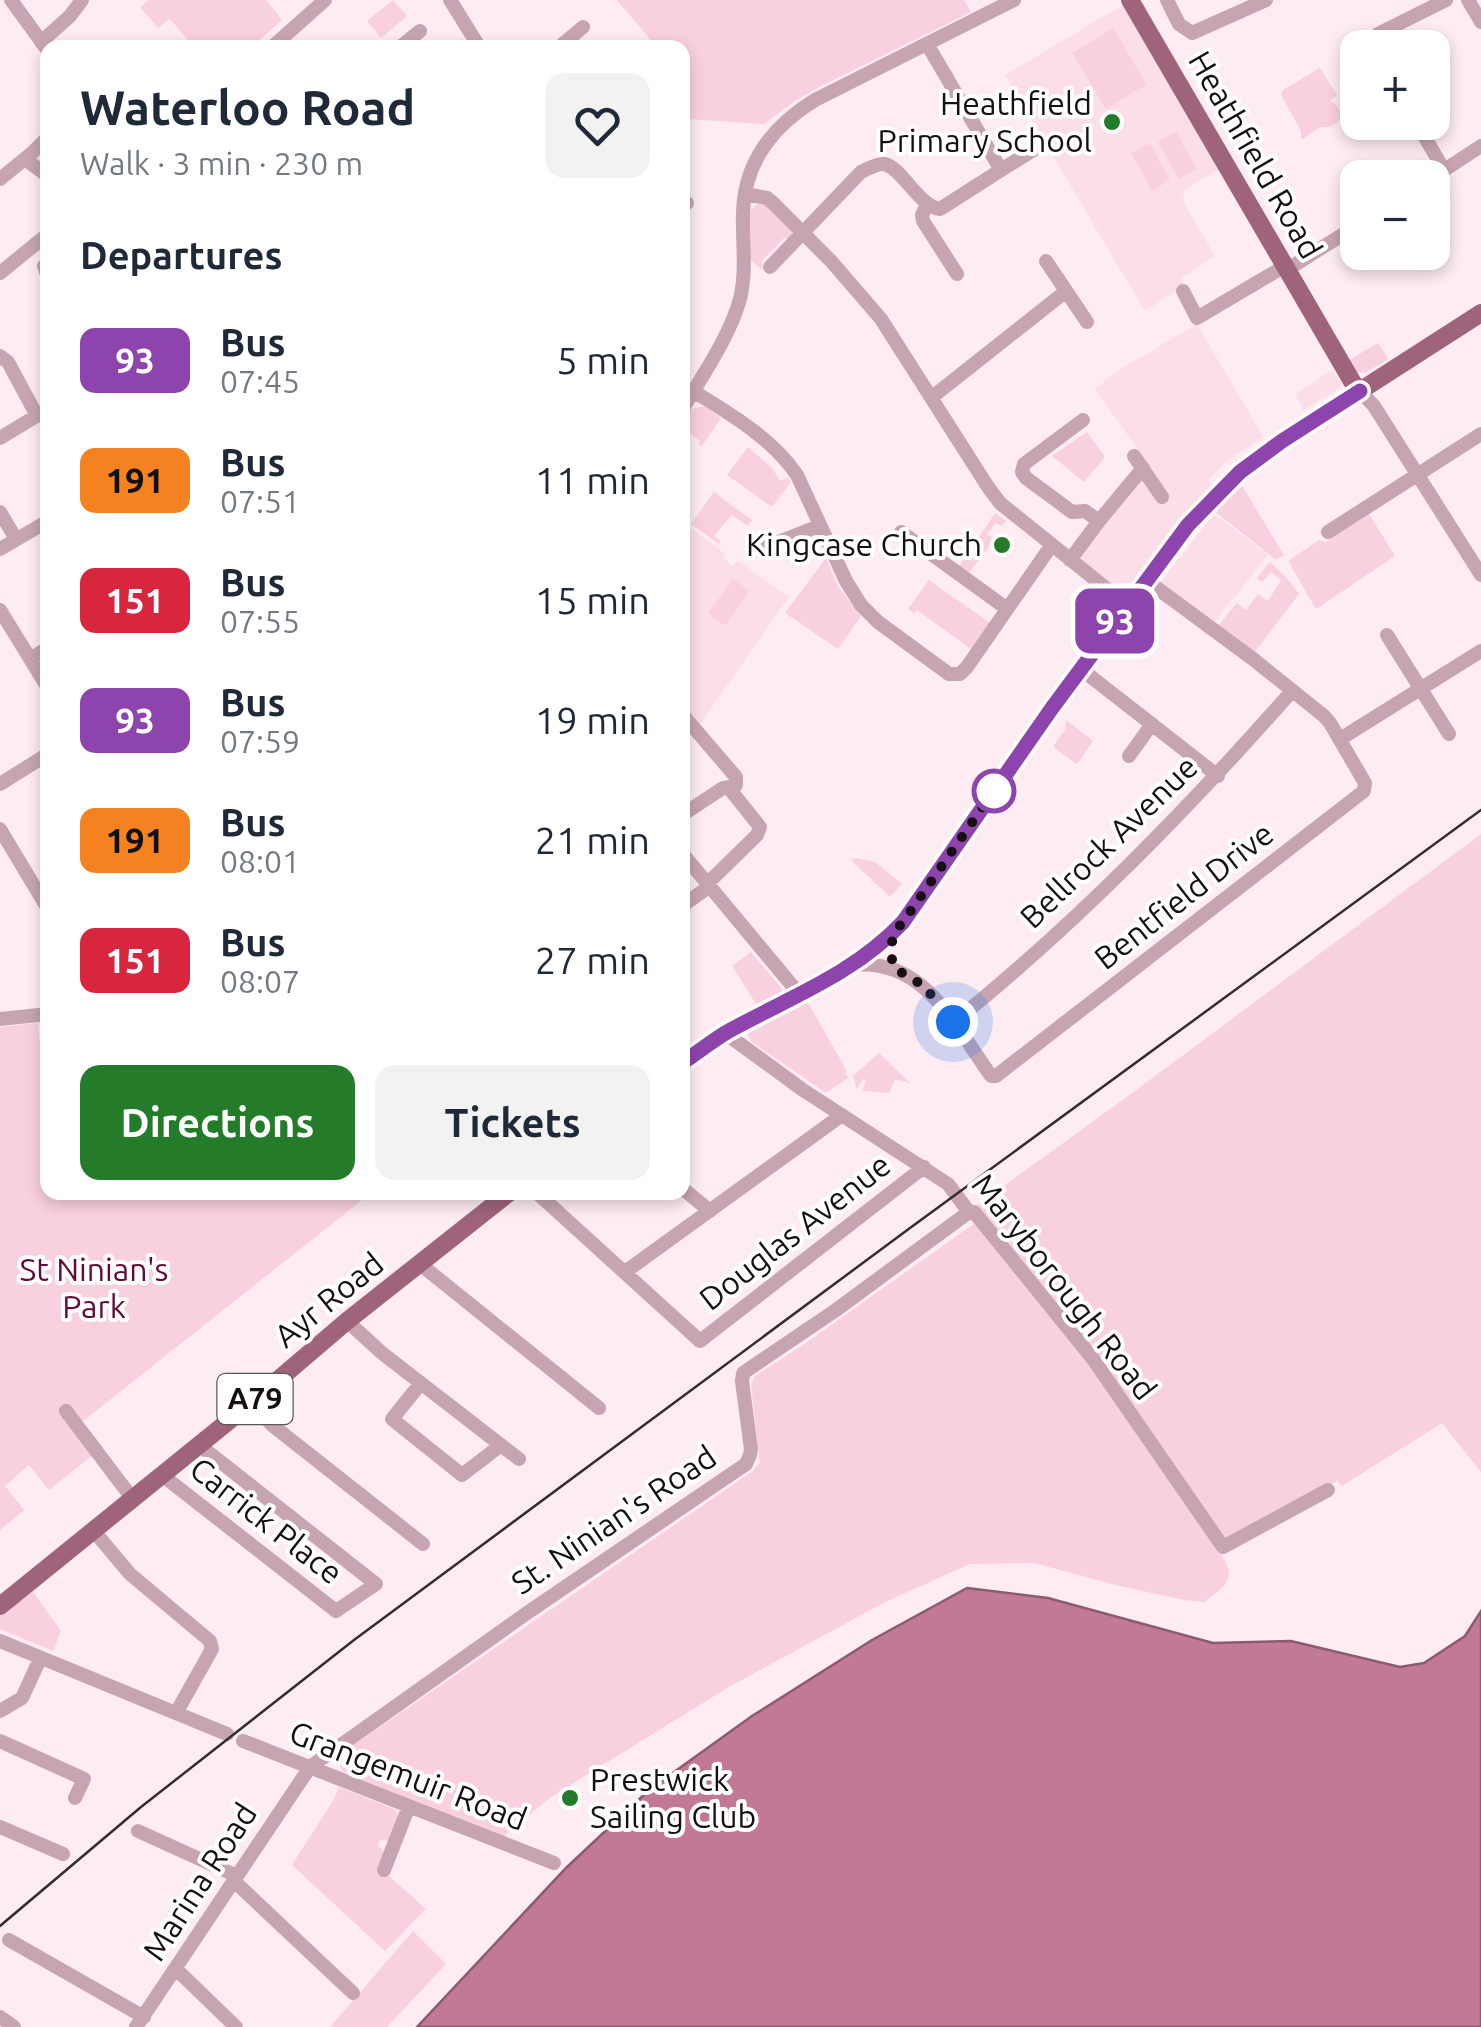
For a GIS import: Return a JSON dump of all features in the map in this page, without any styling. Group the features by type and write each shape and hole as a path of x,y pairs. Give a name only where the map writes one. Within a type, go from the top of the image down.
{"main road":[{"name":"Heathfield Road","path":"1130,0 1360,391"},
{"path":"690,1058 726,1033 854,965 903,922 1127,605 1188,525 1240,472 1481,313"},
{"name":"Ayr Road","path":"2,1599 200,1445 347,1321 500,1200"}],"street":[{"path":"49,40 82,0"},
{"path":"280,40 325,0"},
{"path":"450,0 475,40"},
{"path":"690,395 734,318 744,272 745,194 756,157 777,128 815,100 1014,0"},
{"path":"1166,0 1179,24 1192,34 1258,2"},
{"path":"1386,30 1446,0"},
{"path":"1468,0 1481,22"},
{"path":"8,4 40,41"},
{"path":"567,40 583,26"},
{"path":"409,40 420,31"},
{"path":"927,44 1001,170"},
{"path":"0,179 40,144"},
{"path":"770,267 861,172 882,164 891,168 928,205 940,210 1042,144"},
{"path":"1450,166 1481,146"},
{"path":"24,159 40,170"},
{"path":"745,194 766,198 881,319 1000,503 1127,605"},
{"path":"928,205 923,222 958,274"},
{"path":"1183,292 1198,318 1340,236"},
{"path":"0,273 40,240"},
{"path":"1046,261 1087,322"},
{"path":"931,398 1066,292"},
{"path":"0,356 40,409"},
{"path":"693,390 768,442 786,460 861,605 949,674 960,674 966,667 1051,546"},
{"path":"1360,391 1374,406 1416,475 1474,548 1481,574"},
{"path":"0,438 40,413"},
{"path":"1083,420 1024,464 1022,472 1072,512 1085,511 1098,522"},
{"path":"1328,532 1481,434"},
{"path":"1070,560 1138,462 1162,497"},
{"path":"0,512 16,540"},
{"path":"0,549 40,526"},
{"path":"763,540 771,545 819,526"},
{"path":"901,532 1006,608"},
{"path":"1146,580 1324,716 1340,739 1481,651"},
{"path":"0,610 40,675"},
{"path":"1387,635 1449,734"},
{"path":"30,659 40,653"},
{"path":"1080,669 1218,776"},
{"name":"Bellrock Avenue","path":"953,1022 1114,882 1218,776 1292,691"},
{"path":"690,723 736,777 732,790"},
{"path":"1128,756 1152,724"},
{"name":"Bentfield Drive","path":"953,1022 991,1076 996,1076 1364,791 1365,784 1340,739"},
{"path":"0,784 40,759"},
{"path":"690,811 728,787 760,826 760,831 690,899"},
{"path":"0,829 40,893"},
{"path":"690,862 800,995"},
{"path":"893,932 894,968"},
{"path":"854,965 894,968 924,986 953,1022"},
{"path":"0,1019 40,1015"},
{"name":"Maryborough Road","path":"726,1033 948,1184 1093,1359 1223,1547 1328,1490"},
{"path":"545,1200 626,1272 842,1115"},
{"name":"Douglas Avenue","path":"626,1272 700,1341 924,1168"},
{"path":"690,1195 710,1211"},
{"name":"St. Ninian's Road","path":"310,1767 746,1464 750,1455 742,1381 747,1369 836,1310 969,1212"},
{"path":"420,1264 599,1408"},
{"path":"347,1321 382,1353 519,1459"},
{"path":"421,1383 392,1419 462,1475 501,1445"},
{"path":"251,1403 272,1425 423,1544"},
{"path":"66,1411 132,1498"},
{"name":"Carrick Place","path":"162,1475 336,1612 376,1584 200,1445"},
{"path":"93,1530 130,1574 210,1641 212,1649 176,1713"},
{"path":"0,1642 227,1734"},
{"path":"0,1711 22,1698 40,1659"},
{"path":"0,1741 84,1779 74,1798"},
{"name":"Grangemuir Road","path":"243,1741 554,1863"},
{"name":"Marina Road","path":"140,2022 310,1767"},
{"path":"384,1870 408,1806"},
{"path":"0,1827 63,1854"},
{"path":"138,1832 235,1878 352,1993"},
{"path":"9,1940 140,2022"},
{"path":"176,1969 236,2027"},
{"path":"0,2017 14,2027"}],"shaded area":[{"name":"Heathfield Primary School","path":"1123,5 1219,169 1182,191 1182,200 1215,256 1181,278 1185,285 1145,311 1005,75"},
{"path":"1197,324 1263,437 1226,462 1208,480 1212,484 1123,598 1074,559 1132,479 1142,455 1095,389 1116,372"},
{"path":"1332,370 1342,386 1304,410 1295,394"},
{"path":"1214,514 1268,555 1212,625 1160,583"},
{"path":"692,529 723,552 725,560 733,566 738,561 789,597 700,724 690,712"},
{"path":"967,1588 1048,1598 1213,1643 1291,1641 1400,1667 1424,1663 1465,1636 1481,1611 1481,2027 417,2027 566,1868 649,1790 752,1716 872,1640"}],"green space":[{"path":"149,0 266,0 282,20 259,40 188,40 170,19 158,28 140,7"},
{"path":"393,0 407,16 381,38 367,21"},
{"path":"617,0 964,0 971,12 819,87 764,124 690,119 690,40 651,40"},
{"path":"1113,28 1147,84 1106,109 1072,53"},
{"path":"1320,68 1337,95 1330,101 1339,110 1340,118 1301,140 1301,131 1281,95"},
{"path":"1176,131 1197,169 1179,179 1158,142"},
{"path":"1150,143 1170,180 1152,191 1131,153"},
{"path":"760,202 792,230 789,241 785,237 762,261 762,270 750,260 748,213"},
{"path":"1378,343 1388,359 1365,373 1356,372 1349,360"},
{"path":"704,406 721,418 702,446 690,434 690,409"},
{"path":"1087,432 1105,457 1084,482 1052,456"},
{"path":"748,447 772,468 780,481 788,478 791,482 772,507 727,475"},
{"path":"1241,484 1284,555 1276,560 1213,510"},
{"path":"714,492 752,520 748,526 732,515 714,536 721,541 719,544 691,524"},
{"path":"995,513 1006,521 1002,526 996,523 987,534 994,539 967,576 957,569"},
{"path":"1369,514 1395,556 1316,609 1288,561"},
{"path":"826,558 837,585 861,616 838,649 785,613"},
{"path":"1270,562 1299,594 1254,653 1218,626 1237,603 1246,610 1258,594 1268,601 1281,580 1271,572 1262,582 1257,578"},
{"path":"733,579 750,591 725,626 708,613"},
{"path":"929,580 990,623 971,649 917,610 914,613 908,609"},
{"path":"1066,720 1093,741 1077,764 1054,748 1065,730"},
{"path":"1481,834 1481,1472 1442,1423 1342,1486 1337,1481 1225,1544 1218,1550 1228,1567 1228,1580 1204,1602 1115,1585 1034,1563 970,1564 883,1603 727,1688 551,1797 503,1837 343,1771 339,1761 342,1753 753,1471 760,1462 751,1385 755,1376 975,1223 976,1206"},
{"path":"851,860 875,862 902,884 890,897"},
{"path":"751,952 782,989 756,1004 732,966"},
{"path":"807,1001 847,1071 848,1078 826,1093 752,1042 748,1035"},
{"name":"St Ninian's Park","path":"38,1023 40,1200 362,1200 82,1422 103,1447 49,1490 29,1465 5,1486 24,1510 0,1530 0,1027"},
{"path":"879,1053 911,1084 895,1080 889,1093 862,1091 866,1081 863,1079 857,1089 853,1076"},
{"path":"30,1588 61,1631 53,1651 0,1629 0,1613"},
{"path":"339,1787 396,1810 398,1817 389,1841 380,1840 378,1846 384,1855 379,1872 389,1876 426,1909 385,1951 292,1865"},
{"path":"413,1931 446,1964 387,2027 330,2027"}],"railway":[{"path":"0,1926 141,1807 354,1640 1481,810"}],"bus line":[{"name":"93","path":"690,1058 726,1033 854,965 893,932 1188,525 1240,472 1360,391"}],"place":[{"name":"Heathfield Primary School","path":"1112,122"},
{"name":"Kingcase Church","path":"1002,545"},
{"name":"Prestwick Sailing Club","path":"570,1798"}],"route":[{"path":"953,1022 924,986 894,968 893,932 998,785 994,791"}]}
